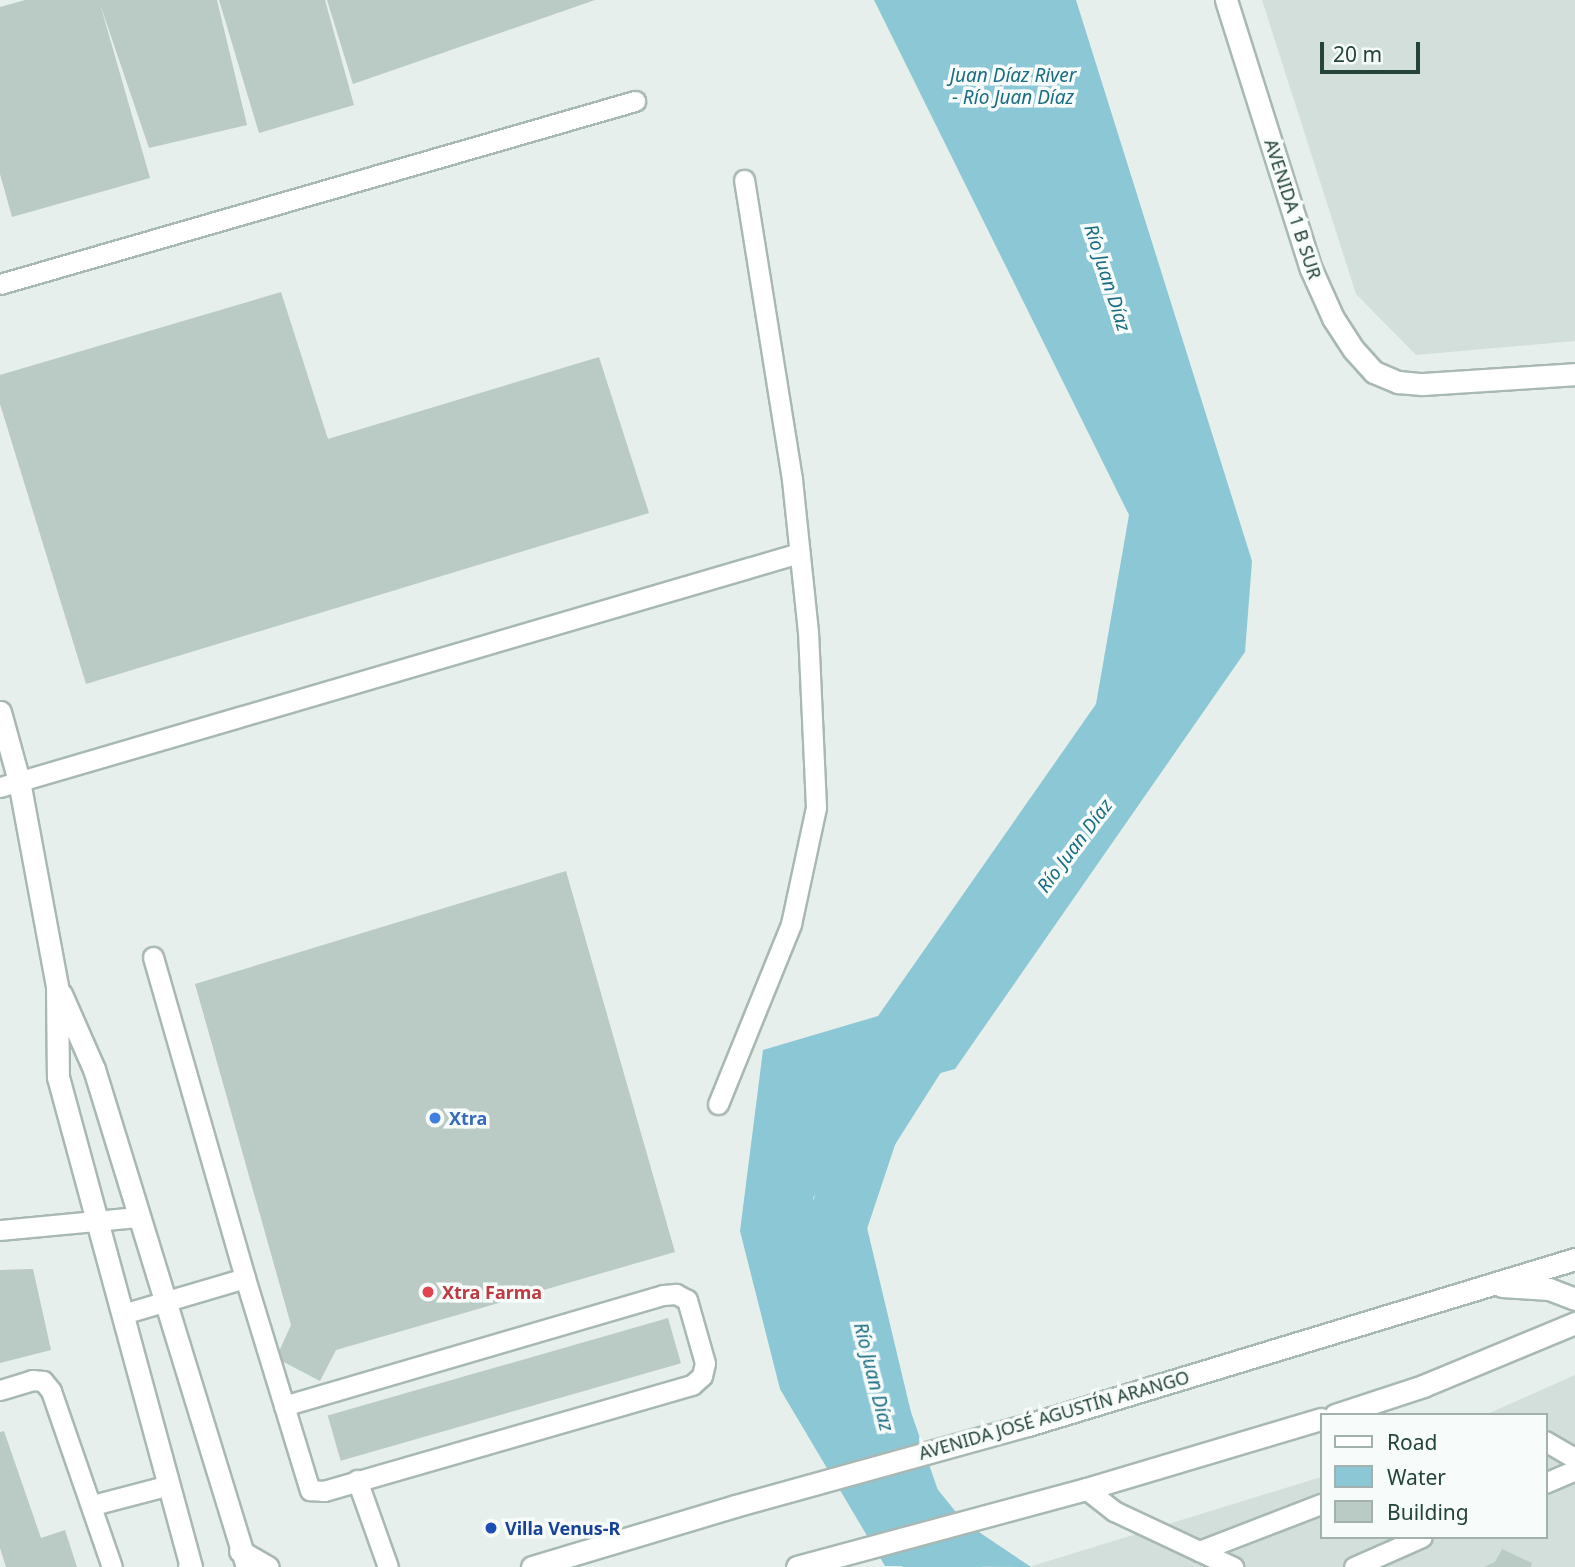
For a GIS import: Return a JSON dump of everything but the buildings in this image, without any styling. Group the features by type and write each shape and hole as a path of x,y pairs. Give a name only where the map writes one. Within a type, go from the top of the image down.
{"street":[{"name":"AVENIDA 1 B SUR","path":"1226,0 1311,269 1333,318 1354,350 1374,372 1398,382 1422,384 1575,374"},
{"path":"0,712 10,784 57,986 94,1069 243,1559 268,1567"},
{"path":"57,986 58,1077 190,1566"},
{"name":"AVENIDA JOSÉ AGUSTÍN ARANGO","path":"532,1567 735,1506 1028,1425 1575,1259"},
{"path":"1480,1286 1549,1289 1575,1299"},
{"path":"1341,1413 1423,1386 1575,1323"},
{"path":"797,1567 1086,1489 1320,1419"}],"lane":[{"path":"0,284 635,100"},
{"path":"718,1104 791,924 816,807 808,632 792,479 744,180"},
{"path":"10,784 799,553"},
{"path":"153,957 245,1278 284,1406 310,1490 324,1491 692,1385 702,1376 705,1363 687,1300 676,1294 663,1295 284,1406"},
{"path":"0,1230 138,1217"},
{"path":"123,1314 245,1278"},
{"path":"0,1390 32,1380 43,1381 51,1391 93,1504 112,1567"},
{"path":"1547,1442 1575,1458"},
{"path":"1547,1482 1575,1470"},
{"path":"357,1480 388,1567"},
{"path":"93,1504 169,1485"},
{"path":"1086,1489 1114,1511 1233,1567"},
{"path":"1199,1551 1320,1504"},
{"path":"1354,1567 1417,1539"}],"shaded area":[{"path":"1262,0 1575,0 1575,341 1416,355 1356,294"},
{"path":"1575,1375 1575,1567 1029,1567 1320,1477 1320,1539 1547,1539 1547,1413 1490,1413"}],"water":[{"name":"Juan Díaz River - Río Juan Díaz","path":"874,0 1076,0 1252,561 1245,652 955,1069 883,1089 813,1198 851,1382 964,1522 1031,1567 885,1566 780,1389 740,1231 763,1050 878,1016 1096,704 1129,515"}],"waterway":[{"name":"Río Juan Díaz","path":"940,1018 868,1131 836,1227 882,1420 926,1548 952,1567"}],"place":[{"name":"Xtra","path":"435,1118"},
{"name":"Xtra Farma","path":"428,1292"},
{"name":"Villa Venus-R","path":"491,1528"}]}
